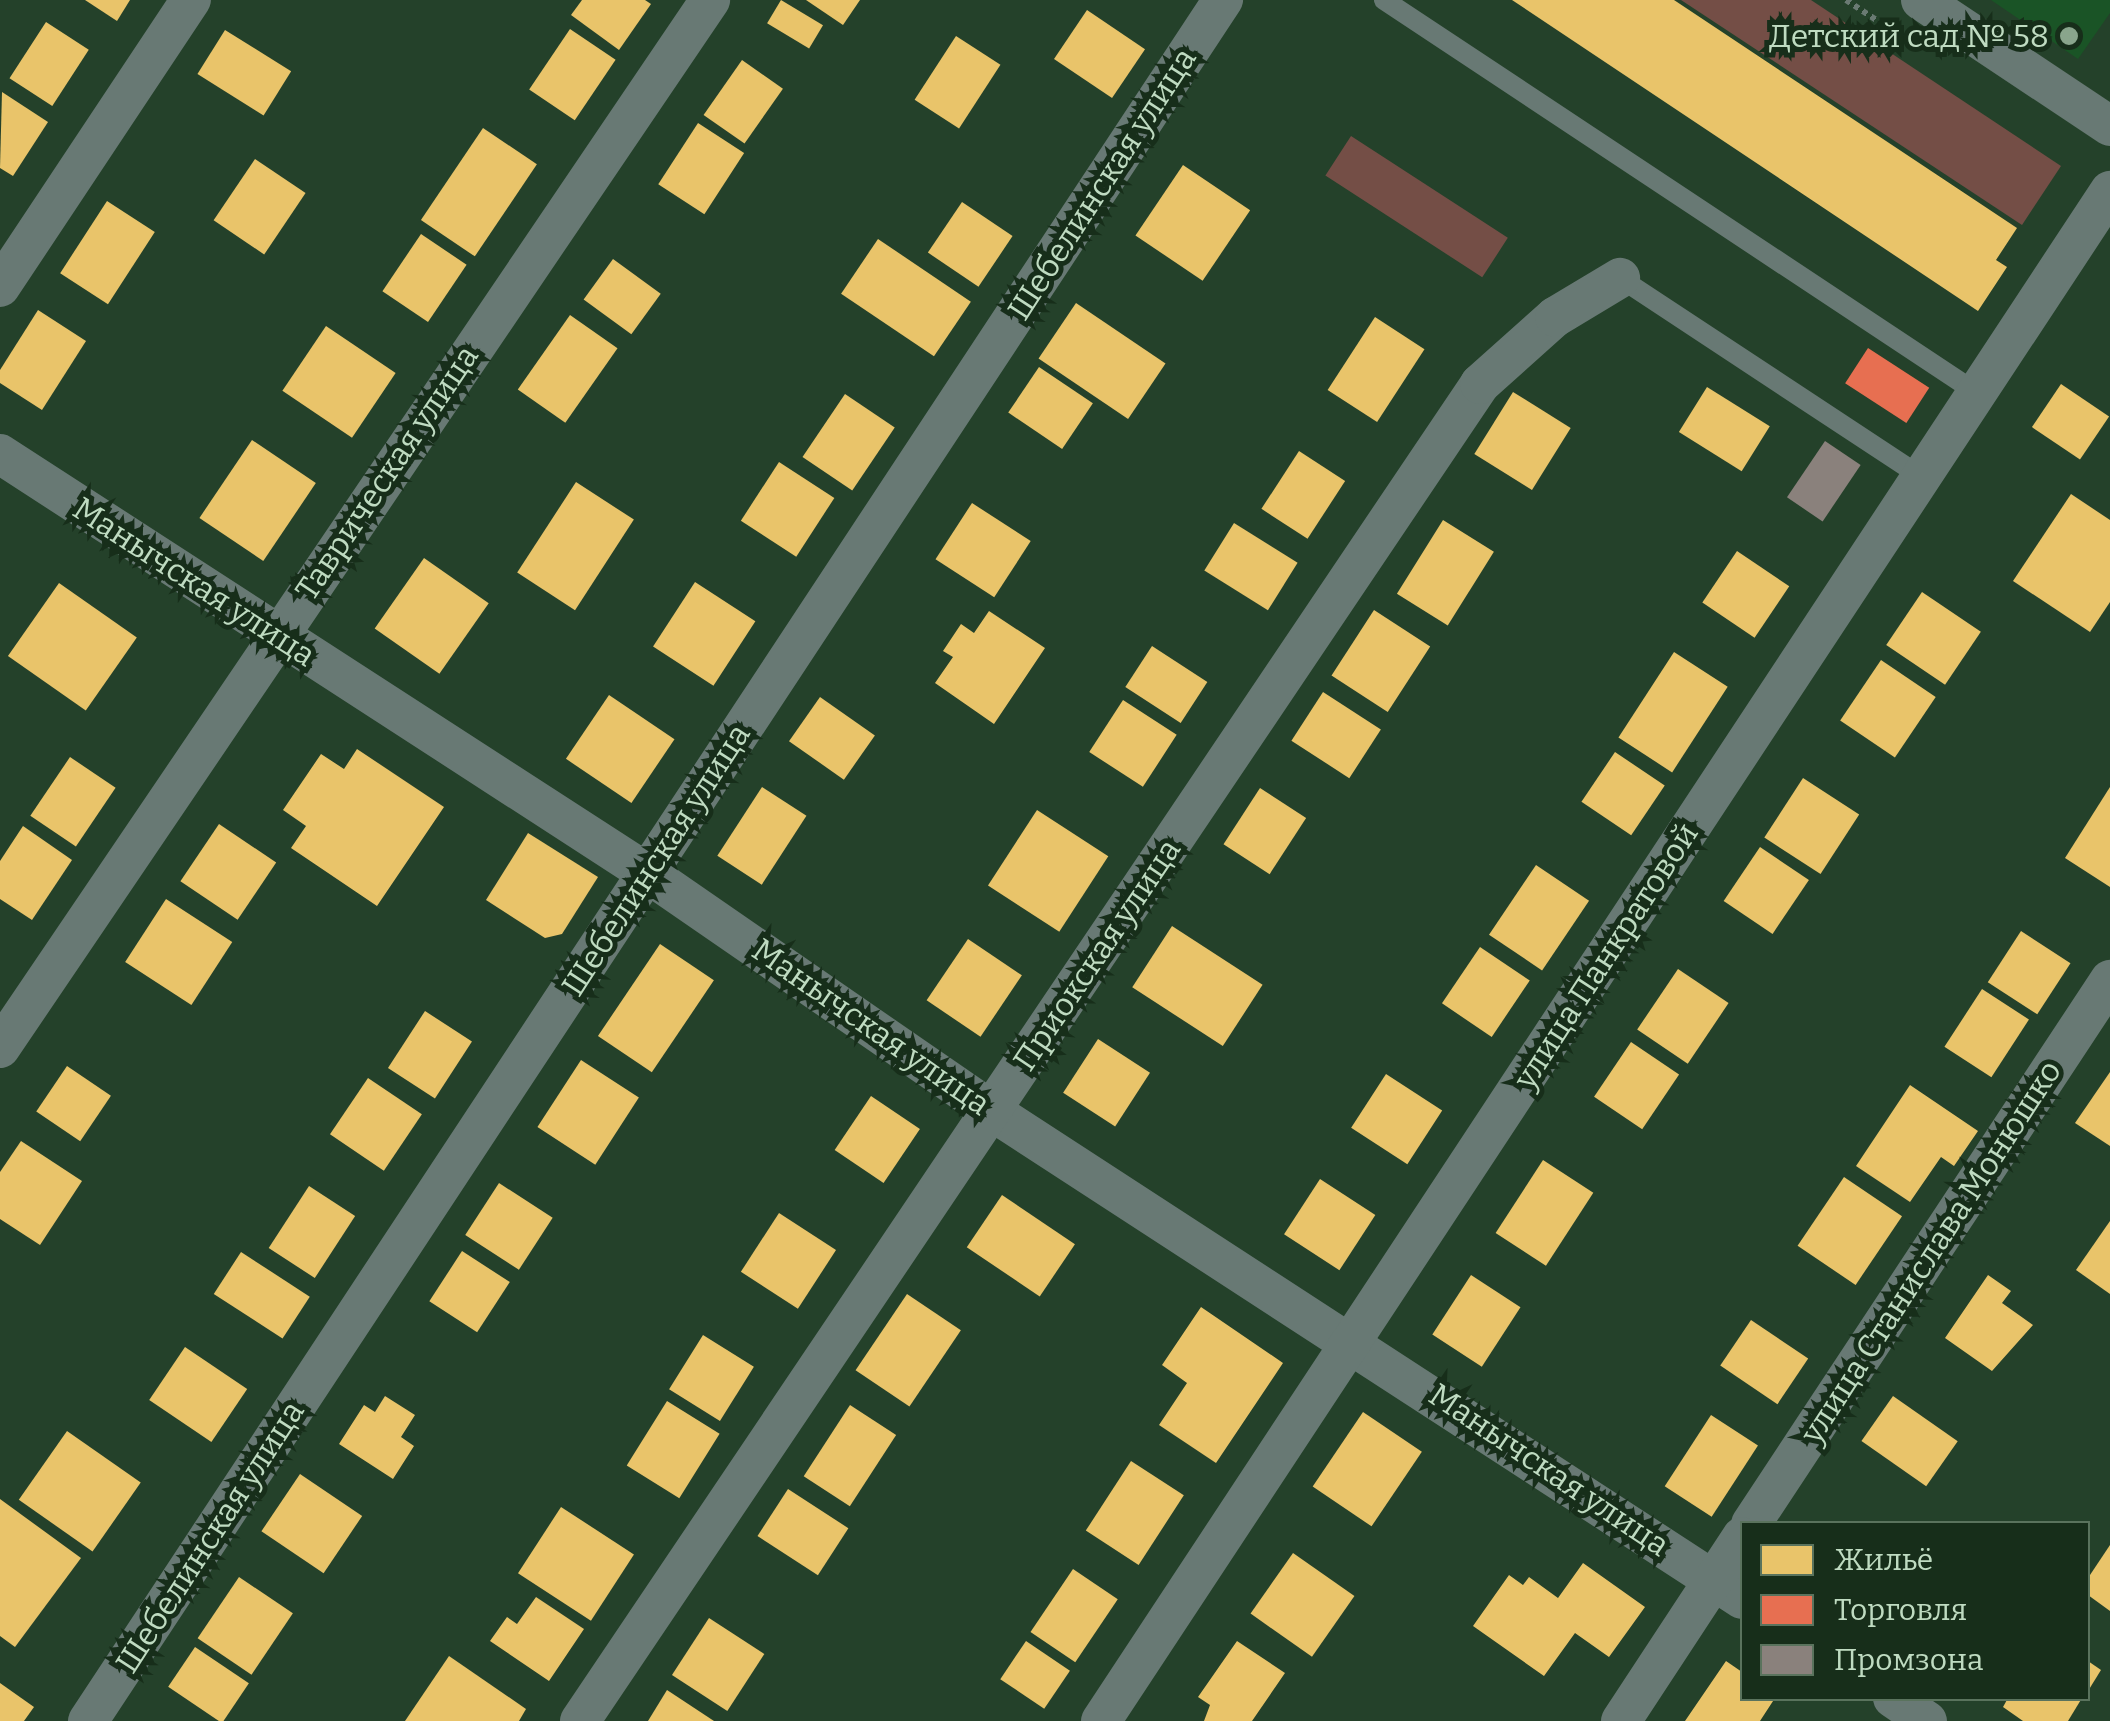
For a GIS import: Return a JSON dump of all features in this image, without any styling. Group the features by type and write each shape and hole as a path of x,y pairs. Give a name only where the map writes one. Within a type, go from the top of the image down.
{"street":[{"path":"0,287 190,0"},
{"name":"Таврическая улица","path":"0,1048 275,636 710,0"},
{"name":"Шебелинская улица","path":"88,1721 1224,0"},
{"path":"1921,0 2110,126"},
{"name":"улица Панкратовой","path":"1101,1721 2110,192"},
{"name":"Приокская улица","path":"580,1721 1480,384 1556,317 1620,278"},
{"name":"Манычская улица","path":"0,454 275,636 648,873 990,1110 1352,1340 1728,1589"},
{"name":"улица Станислава Монюшко","path":"1754,1521 2110,980"},
{"path":"1621,1721 1728,1589 1740,1544"},
{"path":"1897,1701 1927,1721"}],"lane":[{"path":"1384,0 1977,393"},
{"path":"1620,278 1922,477"}],"shaded area":[{"path":"1681,0 1811,0 2061,166 2022,225"},
{"name":"Детский сад № 58","path":"1991,0 2110,0 2110,13 2078,59"},
{"path":"1351,136 1508,238 1482,277 1325,175"}],"building: Жильё":[{"path":"85,0 130,0 117,21"},
{"path":"582,0 645,0 651,4 619,50 571,15"},
{"path":"781,0 823,25 809,48 767,23"},
{"path":"806,0 860,0 843,25"},
{"path":"1512,0 1674,0 2017,228 1996,260 2007,267 1978,311"},
{"path":"1087,10 1145,49 1112,98 1054,59"},
{"path":"46,22 89,50 52,106 10,78"},
{"path":"570,29 616,60 575,120 529,90"},
{"path":"225,30 291,71 264,115 197,74"},
{"path":"956,36 1000,65 959,129 915,100"},
{"path":"742,60 783,89 745,144 704,115"},
{"path":"2,92 48,122 13,176 0,168"},
{"path":"698,123 744,153 704,214 658,184"},
{"path":"483,128 537,164 475,256 421,220"},
{"path":"255,159 306,193 264,254 214,220"},
{"path":"1183,165 1250,210 1203,281 1135,235"},
{"path":"107,201 155,232 108,304 60,273"},
{"path":"962,202 1013,236 978,287 928,253"},
{"path":"421,234 467,265 428,322 382,291"},
{"path":"878,239 971,302 934,356 841,294"},
{"path":"613,259 661,294 631,334 584,299"},
{"path":"1076,303 1166,363 1128,419 1039,359"},
{"path":"38,310 86,341 42,410 0,383 0,370"},
{"path":"570,315 618,348 565,423 518,390"},
{"path":"1375,317 1424,349 1377,422 1328,390"},
{"path":"326,326 396,373 352,438 282,391"},
{"path":"1039,367 1093,403 1062,449 1008,413"},
{"path":"2061,384 2109,416 2080,460 2032,427"},
{"path":"1707,387 1770,426 1742,471 1679,432"},
{"path":"1513,392 1571,428 1532,490 1474,454"},
{"path":"845,394 895,428 852,491 803,457"},
{"path":"252,440 316,483 263,561 199,518"},
{"path":"1299,451 1345,481 1308,539 1261,509"},
{"path":"779,462 834,498 796,557 741,521"},
{"path":"576,482 634,520 575,610 517,573"},
{"path":"2071,494 2110,520 2110,602 2090,632 2013,581"},
{"path":"972,503 1031,541 994,597 936,559"},
{"path":"1443,520 1494,552 1448,626 1397,594"},
{"path":"1234,523 1298,563 1268,610 1204,570"},
{"path":"1737,551 1789,586 1755,638 1702,602"},
{"path":"424,558 489,603 439,674 375,628"},
{"path":"695,582 755,621 713,686 653,647"},
{"path":"59,583 137,637 86,710 8,656"},
{"path":"1922,592 1981,632 1945,685 1886,645"},
{"path":"1374,610 1430,646 1388,712 1332,675"},
{"path":"989,611 1045,648 994,724 935,683 953,657 943,651 961,624 974,633"},
{"path":"1152,646 1207,682 1181,723 1125,687"},
{"path":"1674,652 1728,687 1672,772 1618,738"},
{"path":"1881,660 1936,697 1895,757 1840,721"},
{"path":"1323,692 1381,730 1349,778 1291,741"},
{"path":"609,695 674,739 631,803 566,759"},
{"path":"820,697 875,735 844,780 789,741"},
{"path":"1123,700 1177,735 1143,787 1089,752"},
{"path":"357,749 444,807 377,906 291,848 306,826 283,810 321,754 344,769"},
{"path":"1615,752 1665,786 1631,835 1581,802"},
{"path":"70,757 116,788 76,847 30,816"},
{"path":"1803,778 1859,814 1821,874 1764,838"},
{"path":"762,787 806,816 762,885 717,856"},
{"path":"2110,787 2110,887 2065,858"},
{"path":"1260,788 1306,818 1270,874 1224,844"},
{"path":"1037,810 1108,856 1059,932 988,885"},
{"path":"219,824 276,863 238,920 180,881"},
{"path":"23,826 72,860 32,920 0,899 0,861"},
{"path":"528,833 598,877 562,934 545,938 486,900"},
{"path":"1760,847 1809,880 1773,934 1724,901"},
{"path":"1536,865 1589,901 1542,970 1489,935"},
{"path":"166,899 232,942 191,1005 125,962"},
{"path":"1172,926 1263,985 1223,1046 1132,987"},
{"path":"2021,931 2070,963 2037,1014 1988,982"},
{"path":"968,939 1022,975 981,1037 927,1000"},
{"path":"660,944 714,980 652,1072 598,1036"},
{"path":"1480,947 1530,981 1492,1037 1442,1003"},
{"path":"1678,969 1729,1003 1688,1064 1637,1030"},
{"path":"1982,989 2029,1019 1991,1077 1944,1047"},
{"path":"425,1011 472,1041 435,1099 388,1068"},
{"path":"1098,1039 1150,1073 1115,1126 1063,1093"},
{"path":"1631,1042 1679,1074 1642,1129 1594,1097"},
{"path":"581,1060 639,1098 595,1165 537,1127"},
{"path":"67,1066 111,1096 80,1141 36,1112"},
{"path":"2110,1072 2110,1146 2075,1123"},
{"path":"1386,1074 1442,1110 1407,1164 1351,1128"},
{"path":"368,1078 422,1114 384,1171 330,1134"},
{"path":"1910,1085 1978,1131 1954,1166 1941,1157 1910,1202 1856,1166"},
{"path":"871,1096 920,1129 884,1183 835,1150"},
{"path":"21,1141 82,1181 40,1245 0,1219 0,1172"},
{"path":"1543,1160 1593,1193 1546,1266 1496,1233"},
{"path":"1844,1177 1902,1216 1856,1285 1798,1246"},
{"path":"1320,1179 1375,1215 1339,1270 1284,1234"},
{"path":"499,1183 553,1218 519,1270 465,1235"},
{"path":"309,1186 355,1216 315,1278 269,1248"},
{"path":"1002,1195 1075,1244 1040,1296 967,1247"},
{"path":"779,1213 836,1250 798,1309 741,1272"},
{"path":"2110,1221 2110,1294 2076,1270"},
{"path":"462,1251 510,1282 477,1332 429,1301"},
{"path":"241,1252 310,1297 283,1339 214,1294"},
{"path":"1471,1275 1520,1307 1482,1367 1432,1335"},
{"path":"1988,1275 2011,1291 2002,1303 2033,1325 1992,1371 1945,1338"},
{"path":"907,1294 961,1330 909,1407 856,1370"},
{"path":"1201,1307 1283,1363 1216,1463 1159,1425 1187,1383 1162,1365"},
{"path":"1751,1320 1808,1359 1777,1404 1720,1366"},
{"path":"703,1335 754,1367 720,1421 669,1389"},
{"path":"185,1347 247,1389 211,1442 149,1400"},
{"path":"385,1396 415,1415 401,1437 414,1446 393,1479 339,1444 364,1405 375,1412"},
{"path":"1893,1396 1958,1441 1926,1486 1861,1441"},
{"path":"667,1401 720,1434 679,1498 627,1465"},
{"path":"850,1405 896,1435 850,1506 804,1476"},
{"path":"1363,1412 1422,1452 1372,1526 1313,1487"},
{"path":"1711,1415 1758,1445 1712,1517 1665,1486"},
{"path":"67,1431 141,1483 93,1551 19,1500"},
{"path":"1131,1461 1184,1495 1139,1565 1086,1531"},
{"path":"300,1474 362,1516 324,1573 261,1531"},
{"path":"788,1489 848,1528 818,1575 758,1536"},
{"path":"0,1499 81,1558 15,1647 0,1636"},
{"path":"561,1507 634,1554 591,1621 518,1573"},
{"path":"2110,1545 2110,1611 2090,1596 2090,1575"},
{"path":"1293,1553 1354,1596 1312,1657 1251,1614"},
{"path":"1583,1563 1645,1607 1609,1657 1575,1633 1544,1676 1473,1626 1509,1575 1523,1585 1529,1577 1558,1598"},
{"path":"1073,1569 1118,1599 1075,1662 1031,1632"},
{"path":"239,1577 293,1613 252,1675 198,1638"},
{"path":"536,1597 584,1629 549,1681 490,1641 507,1617 517,1624"},
{"path":"709,1618 764,1654 727,1711 672,1675"},
{"path":"1026,1641 1070,1671 1044,1709 1000,1679"},
{"path":"1237,1641 1285,1673 1252,1721 1204,1721 1210,1705 1198,1697"},
{"path":"195,1647 249,1683 223,1721 168,1687"},
{"path":"449,1656 526,1709 519,1721 405,1721"},
{"path":"1726,1661 1740,1671 1740,1701 1773,1701 1760,1721 1685,1721"},
{"path":"2090,1662 2101,1670 2090,1688"},
{"path":"0,1683 34,1707 24,1721 0,1721"},
{"path":"667,1690 714,1721 648,1721"},
{"path":"2006,1701 2080,1701 2068,1721 2023,1721 2003,1707"}],"building: Торговля":[{"path":"1868,348 1929,388 1906,423 1845,383"}],"building: Промзона":[{"path":"1825,441 1861,465 1823,521 1787,497"}],"place":[{"name":"Детский сад № 58","path":"2069,36"}]}
